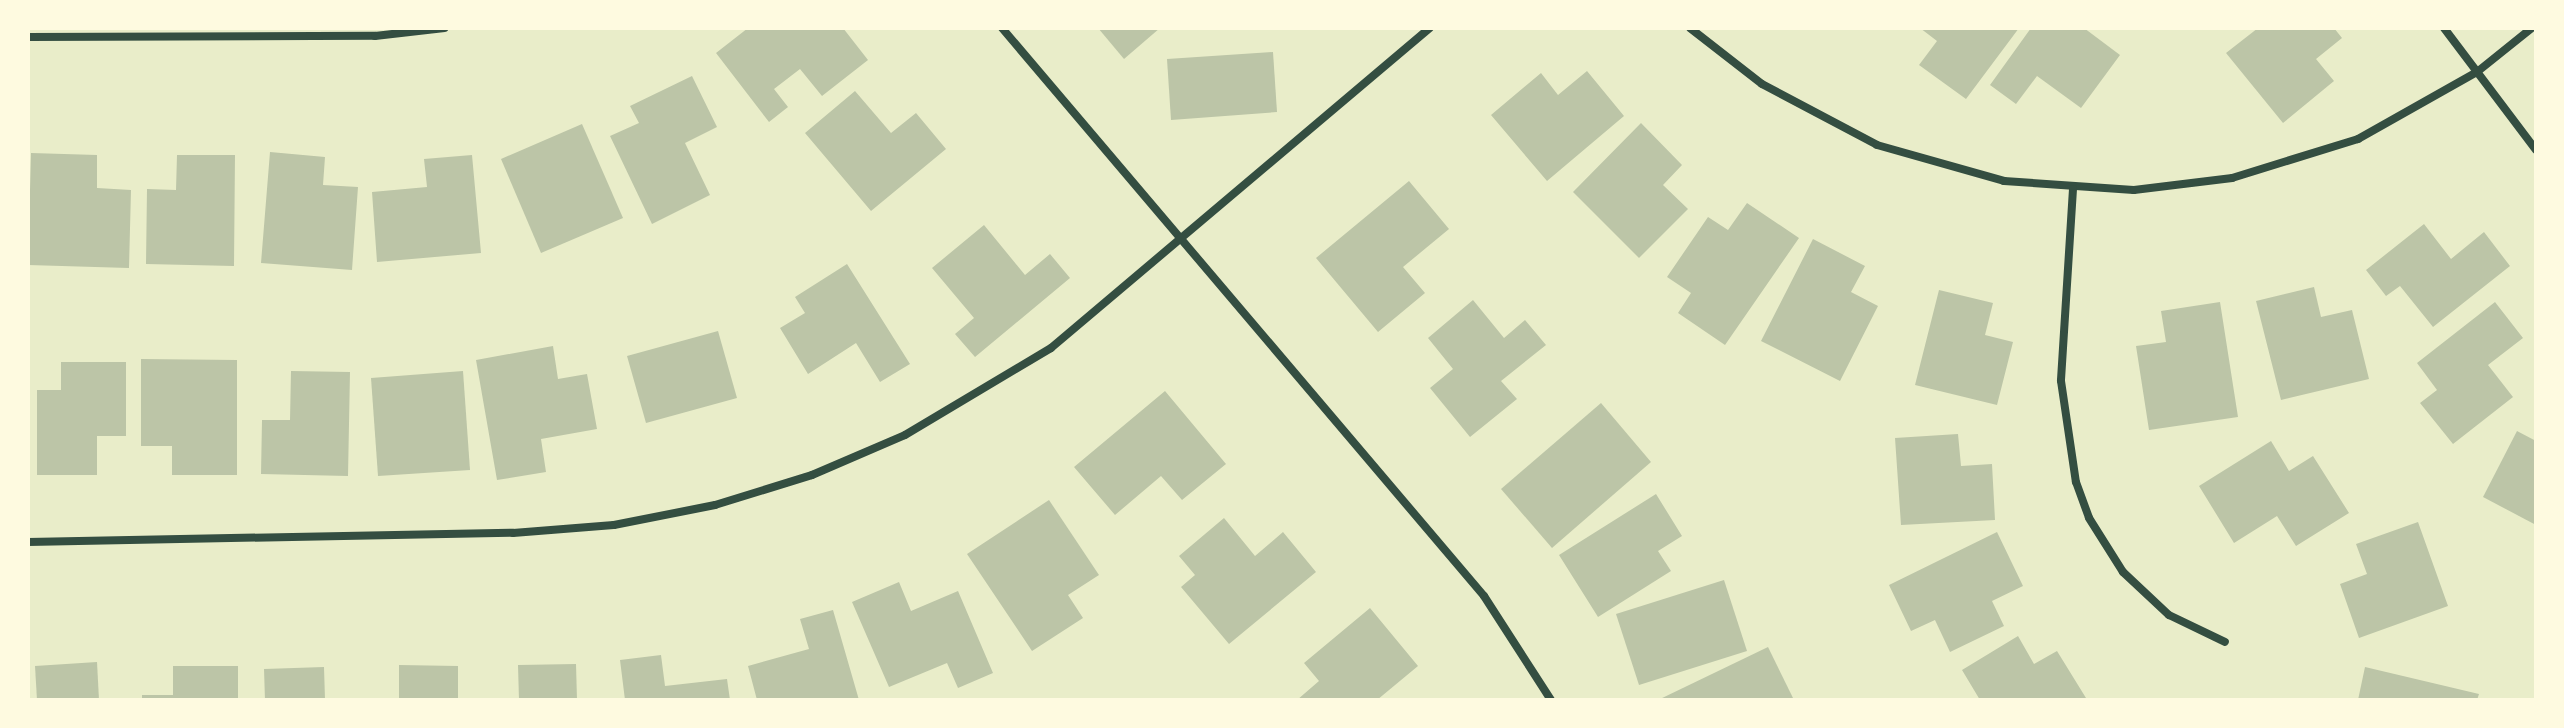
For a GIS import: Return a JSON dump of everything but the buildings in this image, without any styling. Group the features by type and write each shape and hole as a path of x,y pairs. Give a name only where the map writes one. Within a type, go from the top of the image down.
{"street":[{"path":"28,37 195,31 375,36 445,28"},
{"path":"1002,28 1484,596 1551,700"},
{"path":"28,542 513,533 614,525 715,505 825,469 905,435 995,386 1051,348 1430,28"},
{"path":"1690,28 1762,84 1877,145 2004,181 2073,189 2168,188 2296,162 2417,110 2477,72 2532,28"},
{"path":"2444,28 2536,150"},
{"path":"2073,189 2061,381 2076,482 2089,518 2123,572 2169,615 2225,642"}]}
